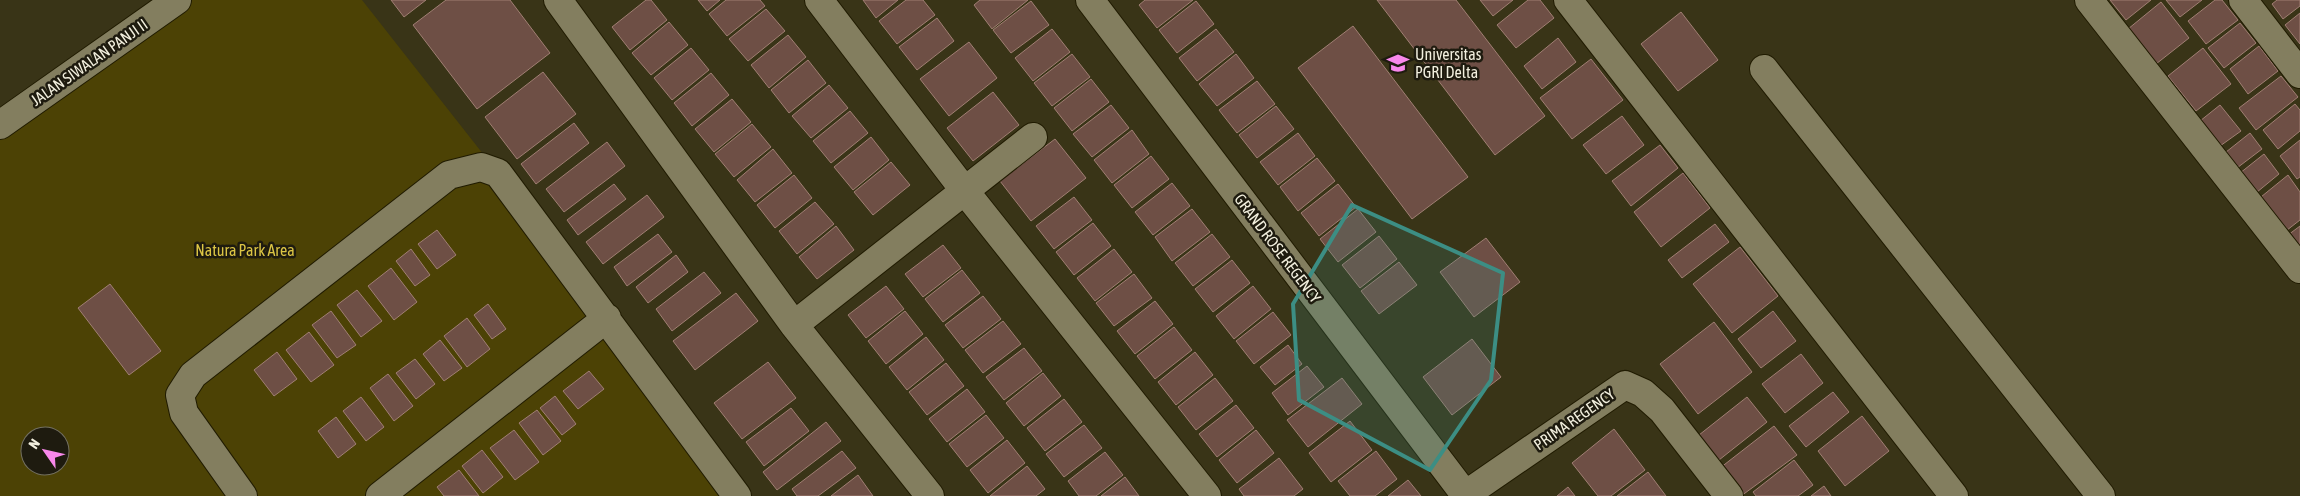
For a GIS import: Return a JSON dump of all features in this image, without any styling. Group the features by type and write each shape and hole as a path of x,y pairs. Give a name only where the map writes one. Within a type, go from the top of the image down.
{"street":[{"name":"JALAN SIWALAN PANJI II","path":"0,125 177,0"},
{"path":"558,0 794,326 930,496"},
{"path":"819,0 964,190 1207,496"},
{"name":"GRAND ROSE REGENCY","path":"1090,0 1466,495"},
{"path":"1568,0 1954,496"},
{"path":"2089,0 2300,269"},
{"path":"2243,0 2300,74"},
{"path":"1764,69 2100,496"},
{"path":"794,326 1033,137"},
{"path":"243,496 184,413 180,395 193,375 449,175 480,167 498,173 607,318 724,491"},
{"path":"380,496 607,318"},
{"name":"PRIMA REGENCY","path":"1466,495 1625,385 1644,393 1662,410 1729,496"}],"highlighted area":[{"path":"1352,205 1503,273 1491,380 1430,470 1299,400 1293,304"}],"green space":[{"name":"Natura Park Area","path":"167,0 362,0 498,173 737,496 0,496 0,121"}],"building":[{"path":"391,0 426,0 404,17"},
{"path":"446,0 510,0 550,53 477,109 413,25"},
{"path":"646,0 651,0 667,20 630,50 612,27"},
{"path":"698,0 720,0 707,11"},
{"path":"726,0 760,0 765,6 727,36 709,14"},
{"path":"863,0 898,0 876,18"},
{"path":"906,0 923,0 935,15 897,44 879,21"},
{"path":"980,0 1028,0 992,29 974,5"},
{"path":"1145,0 1193,0 1157,28 1139,5"},
{"path":"1377,0 1456,0 1545,116 1495,155"},
{"path":"1480,0 1513,0 1493,16"},
{"path":"1528,0 1540,0 1554,18 1516,48 1497,25"},
{"path":"2110,0 2151,0 2126,20"},
{"path":"2166,0 2202,0 2180,17"},
{"path":"2215,0 2222,0 2238,20 2206,44 2188,21"},
{"path":"2277,0 2300,0 2300,6 2283,19 2272,4"},
{"path":"1031,1 1049,25 1011,53 993,30"},
{"path":"1196,1 1214,24 1177,53 1159,30"},
{"path":"2161,2 2189,38 2156,64 2128,29"},
{"path":"766,9 785,31 748,61 729,39"},
{"path":"1681,12 1718,60 1678,91 1641,44"},
{"path":"2300,13 2300,44 2285,25"},
{"path":"937,18 954,41 917,70 899,47"},
{"path":"669,22 688,45 651,75 632,53"},
{"path":"2240,23 2256,43 2224,68 2208,48"},
{"path":"1353,26 1468,177 1412,219 1298,68"},
{"path":"1052,29 1070,52 1033,81 1015,58"},
{"path":"1216,29 1234,52 1197,81 1179,58"},
{"path":"788,35 806,57 769,88 751,65"},
{"path":"1558,38 1576,62 1542,89 1524,66"},
{"path":"969,42 997,78 949,116 920,79"},
{"path":"2259,46 2278,71 2248,94 2230,69"},
{"path":"691,48 709,70 672,100 654,78"},
{"path":"2203,48 2231,84 2196,111 2168,76"},
{"path":"1072,54 1090,77 1052,106 1034,83"},
{"path":"1236,54 1254,78 1217,106 1199,84"},
{"path":"1591,59 1623,100 1572,139 1540,98"},
{"path":"808,60 826,83 789,113 771,90"},
{"path":"543,72 576,114 517,159 485,117"},
{"path":"711,73 729,95 692,126 674,103"},
{"path":"2281,76 2298,97 2256,130 2239,108"},
{"path":"1091,79 1109,102 1072,131 1054,108"},
{"path":"1257,81 1275,104 1237,133 1219,110"},
{"path":"829,85 848,108 811,138 792,116"},
{"path":"993,92 1019,125 973,161 947,128"},
{"path":"732,99 751,122 714,152 695,129"},
{"path":"2295,104 2300,110 2300,131 2278,149 2263,130"},
{"path":"1111,105 1129,128 1092,157 1073,134"},
{"path":"2220,105 2241,131 2220,146 2200,121"},
{"path":"1276,106 1294,129 1257,158 1239,135"},
{"path":"850,111 868,133 831,163 813,141"},
{"path":"1622,116 1644,145 1606,174 1583,145"},
{"path":"574,123 589,143 536,184 521,164"},
{"path":"752,124 771,147 734,177 715,154"},
{"path":"1132,130 1149,154 1112,183 1094,160"},
{"path":"1298,133 1315,156 1278,185 1260,162"},
{"path":"2250,133 2262,149 2233,171 2221,156"},
{"path":"871,137 889,160 853,190 834,167"},
{"path":"1055,139 1086,178 1031,221 1000,181"},
{"path":"2300,140 2300,177 2297,179 2280,156"},
{"path":"607,142 625,166 564,212 546,189"},
{"path":"1660,145 1678,168 1631,206 1612,181"},
{"path":"773,149 792,173 755,202 737,180"},
{"path":"2264,154 2279,174 2251,197 2235,177"},
{"path":"1151,156 1169,179 1132,208 1114,185"},
{"path":"1317,158 1335,181 1298,211 1280,187"},
{"path":"891,162 910,185 873,215 854,192"},
{"path":"1683,173 1710,208 1661,247 1634,212"},
{"path":"794,175 812,198 775,228 757,205"},
{"path":"2288,175 2300,192 2300,220 2282,234 2256,201"},
{"path":"1172,183 1190,206 1153,235 1135,212"},
{"path":"614,184 626,199 578,235 567,220"},
{"path":"1338,184 1356,207 1319,236 1301,213"},
{"path":"647,195 664,217 603,264 586,242"},
{"path":"1074,197 1092,220 1054,249 1036,226"},
{"path":"815,202 834,224 797,254 779,231"},
{"path":"1192,209 1210,232 1172,261 1155,237"},
{"path":"1358,209 1376,232 1338,262 1320,239"},
{"path":"1093,223 1111,246 1074,275 1056,252"},
{"path":"1715,224 1729,242 1682,278 1668,260"},
{"path":"836,226 854,250 817,279 799,257"},
{"path":"2300,226 2300,266 2280,241"},
{"path":"437,230 456,255 437,269 418,244"},
{"path":"658,234 672,252 627,286 614,267"},
{"path":"1212,234 1230,257 1193,286 1175,263"},
{"path":"1379,236 1397,259 1360,288 1342,265"},
{"path":"1486,238 1520,282 1474,317 1440,272"},
{"path":"943,245 961,268 923,297 905,274"},
{"path":"1740,247 1778,296 1732,333 1693,284"},
{"path":"411,249 430,275 415,286 396,261"},
{"path":"1114,249 1132,272 1095,301 1077,278"},
{"path":"676,255 688,272 648,303 636,287"},
{"path":"1232,260 1250,283 1213,312 1195,289"},
{"path":"1399,262 1417,285 1379,314 1361,291"},
{"path":"391,268 417,302 394,320 368,286"},
{"path":"962,270 980,293 943,322 925,299"},
{"path":"704,272 721,293 672,331 656,309"},
{"path":"1134,274 1152,298 1114,326 1096,303"},
{"path":"110,284 161,351 129,375 78,308"},
{"path":"886,286 904,309 866,338 848,315"},
{"path":"1253,286 1271,309 1234,339 1216,316"},
{"path":"357,290 382,321 361,337 337,305"},
{"path":"736,293 758,321 695,370 673,341"},
{"path":"983,296 1001,319 963,348 945,325"},
{"path":"1155,301 1173,324 1135,354 1117,331"},
{"path":"488,304 506,329 492,339 474,315"},
{"path":"331,311 356,345 337,358 312,325"},
{"path":"905,311 923,334 886,364 868,341"},
{"path":"1773,311 1796,341 1761,368 1738,339"},
{"path":"1273,312 1291,335 1254,364 1236,341"},
{"path":"467,318 490,349 467,367 444,336"},
{"path":"1003,321 1021,344 983,373 965,350"},
{"path":"1714,322 1752,372 1698,414 1660,364"},
{"path":"1174,327 1192,350 1155,379 1137,356"},
{"path":"309,332 334,365 311,382 286,350"},
{"path":"926,337 944,360 907,390 889,367"},
{"path":"1472,339 1501,377 1452,415 1423,377"},
{"path":"440,340 462,368 444,381 423,354"},
{"path":"1288,345 1302,364 1275,385 1260,367"},
{"path":"1024,348 1042,371 1004,400 986,377"},
{"path":"277,352 297,379 274,396 254,370"},
{"path":"1195,352 1213,375 1176,405 1158,382"},
{"path":"1801,354 1823,383 1785,413 1762,384"},
{"path":"415,359 435,384 416,399 396,373"},
{"path":"768,362 796,398 742,439 714,403"},
{"path":"946,363 964,386 927,415 909,392"},
{"path":"1307,366 1324,387 1288,415 1272,393"},
{"path":"589,371 604,389 578,409 563,391"},
{"path":"1043,373 1061,396 1024,426 1006,403"},
{"path":"388,374 413,406 394,421 370,388"},
{"path":"1215,378 1233,401 1196,430 1178,407"},
{"path":"1342,378 1362,404 1308,447 1287,420"},
{"path":"967,389 985,412 947,442 929,419"},
{"path":"1833,392 1849,412 1806,447 1789,426"},
{"path":"555,396 576,424 562,435 540,408"},
{"path":"361,397 384,427 366,441 343,411"},
{"path":"1747,397 1767,422 1719,460 1699,435"},
{"path":"1064,399 1082,422 1045,451 1027,428"},
{"path":"1236,405 1254,428 1217,457 1199,434"},
{"path":"791,408 809,431 764,466 746,442"},
{"path":"537,410 561,441 543,455 519,423"},
{"path":"986,415 1004,438 967,467 949,444"},
{"path":"1862,416 1889,451 1845,486 1818,451"},
{"path":"336,417 356,444 338,458 318,431"},
{"path":"1350,421 1372,450 1331,482 1309,453"},
{"path":"826,422 841,441 777,490 763,472"},
{"path":"1084,425 1102,448 1064,477 1046,454"},
{"path":"1774,426 1797,455 1741,496 1720,468"},
{"path":"1614,429 1645,470 1611,496 1598,496 1572,463"},
{"path":"514,430 539,462 515,480 490,448"},
{"path":"1256,430 1274,453 1237,483 1219,460"},
{"path":"1007,440 1025,463 988,493 970,470"},
{"path":"482,450 503,477 483,493 462,466"},
{"path":"842,451 856,468 818,496 797,496 792,489"},
{"path":"1376,451 1397,479 1375,496 1350,496 1338,481"},
{"path":"1105,452 1123,475 1096,496 1079,496 1068,481"},
{"path":"1279,458 1303,489 1294,496 1244,496 1239,489"},
{"path":"1794,460 1813,485 1798,496 1756,496 1753,492"},
{"path":"1027,466 1045,489 1036,496 990,496"},
{"path":"459,470 479,496 444,496 437,487"},
{"path":"1648,472 1666,496 1617,496"},
{"path":"858,475 873,496 831,496"},
{"path":"1125,477 1139,496 1101,496"},
{"path":"1408,480 1421,496 1388,496"},
{"path":"1824,486 1831,496 1811,496"},
{"path":"1568,487 1575,496 1557,496"}],"place":[{"name":"Universitas PGRI Delta","path":"1398,63"}]}
